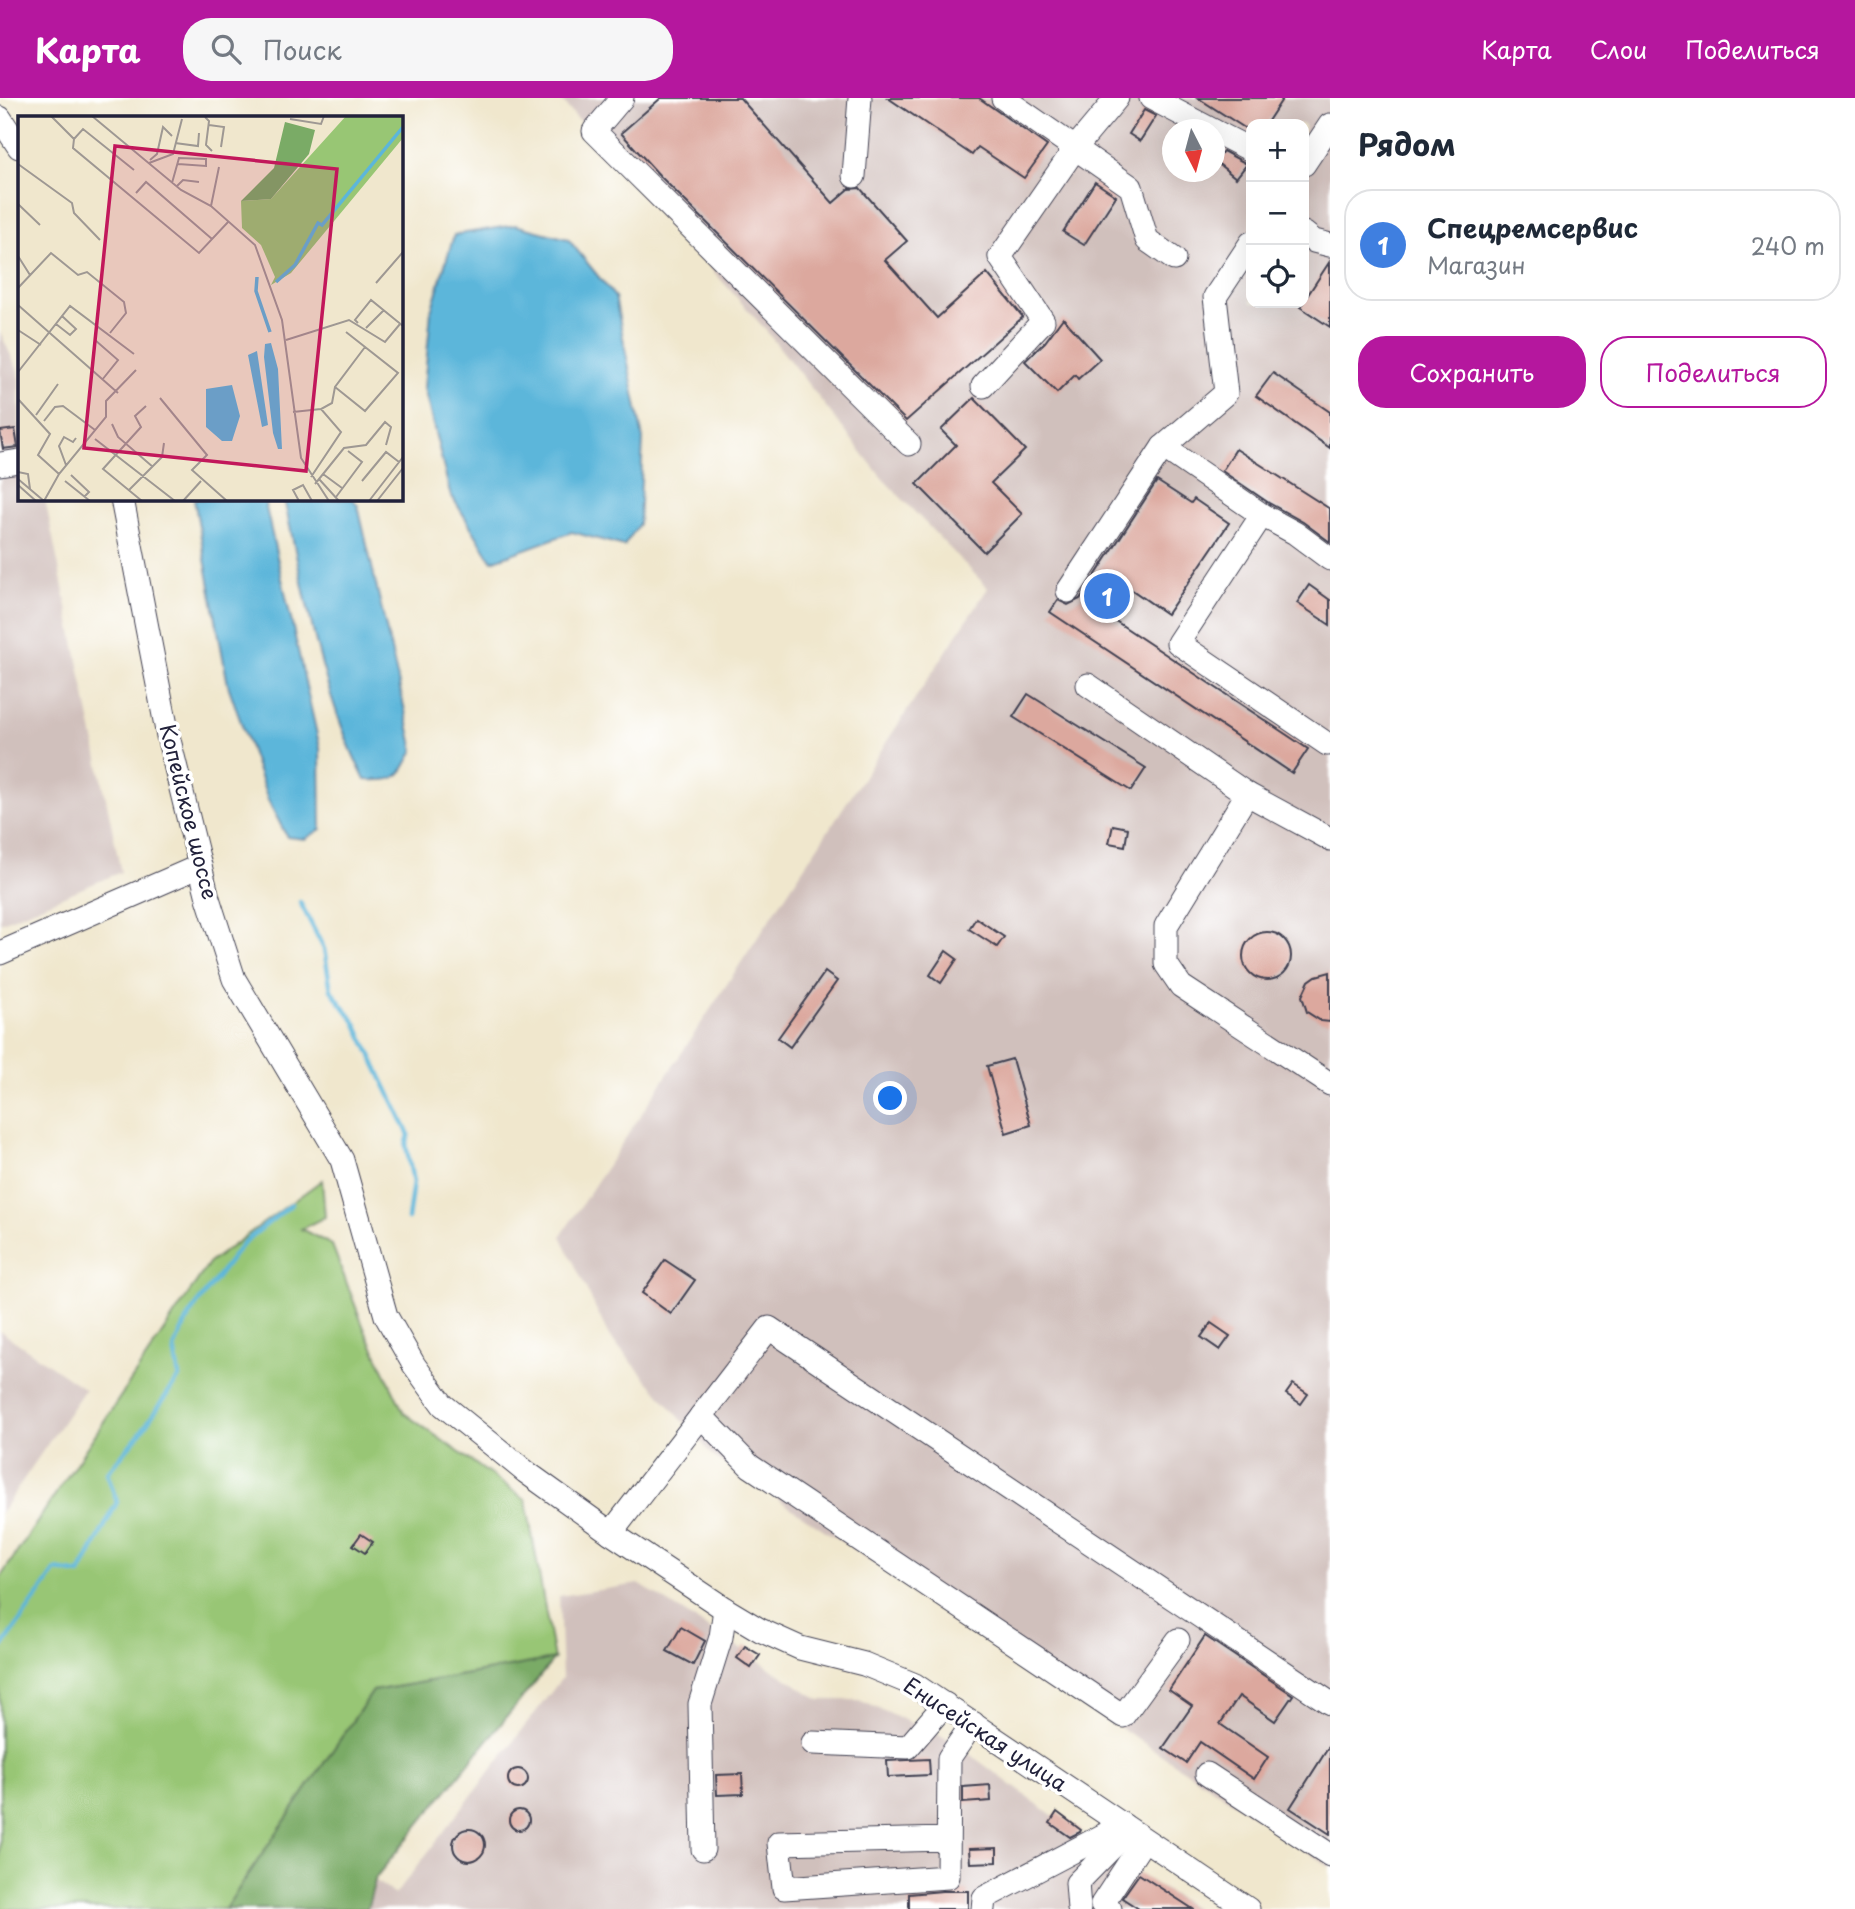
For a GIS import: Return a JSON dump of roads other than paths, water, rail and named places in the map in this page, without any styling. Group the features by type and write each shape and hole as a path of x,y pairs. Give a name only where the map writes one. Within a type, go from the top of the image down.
{"street":[{"path":"622,98 594,131 909,444"},
{"path":"854,176 860,98"},
{"path":"1003,98 1131,187 1147,240 1174,259"},
{"path":"984,386 1043,321 1000,257 1076,147 1117,98"},
{"path":"1151,98 1192,119"},
{"path":"0,118 18,145"},
{"path":"1309,156 1330,124"},
{"path":"1225,136 1246,147"},
{"path":"1309,237 1330,245"},
{"path":"1068,592 1163,447 1226,393 1215,297 1250,245"},
{"path":"1163,447 1262,515 1296,533 1330,559"},
{"path":"0,464 18,461"},
{"name":"Копейское шоссе","path":"122,500 168,736 208,898 234,979 342,1160 386,1316 414,1365 443,1405 567,1501"},
{"path":"1262,515 1178,643 1327,744"},
{"path":"1088,685 1247,794 1330,839"},
{"path":"1247,794 1166,926 1166,964 1181,986 1330,1084"},
{"path":"0,953 200,866"},
{"path":"611,1534 769,1328 1330,1703"},
{"path":"701,1416 750,1466 1123,1716 1178,1640"},
{"name":"Енисейская улица","path":"567,1501 611,1534 760,1630 800,1648 864,1664 915,1685 1248,1909"},
{"path":"703,1849 699,1704 721,1637 725,1609"},
{"path":"813,1743 908,1747 945,1704"},
{"path":"948,1839 779,1843 784,1888 948,1877 949,1758 973,1723"},
{"path":"1207,1774 1330,1855"},
{"path":"983,1909 984,1898 1132,1832"},
{"path":"1079,1909 1077,1883 1132,1832"},
{"path":"1110,1909 1102,1904 1132,1832"}],"water":[{"path":"515,225 568,239 615,297 643,439 639,524 624,546 572,532 492,561 450,493 424,388 431,311 454,235"},
{"path":"194,500 264,500 320,748 321,829 305,839 287,837 268,800 228,685"},
{"path":"284,500 354,500 358,506 414,750 405,767 391,779 365,780 337,713 307,606"}],"waterway":[{"path":"300,902 324,949 331,990 355,1022 409,1135 406,1145 413,1182 408,1219"},
{"path":"0,1650 56,1570 80,1574 117,1502 107,1473 141,1432 179,1377 174,1348 190,1314 242,1244 292,1204"}],"place":[{"name":"Спецремсервис","path":"1107,596"}]}
